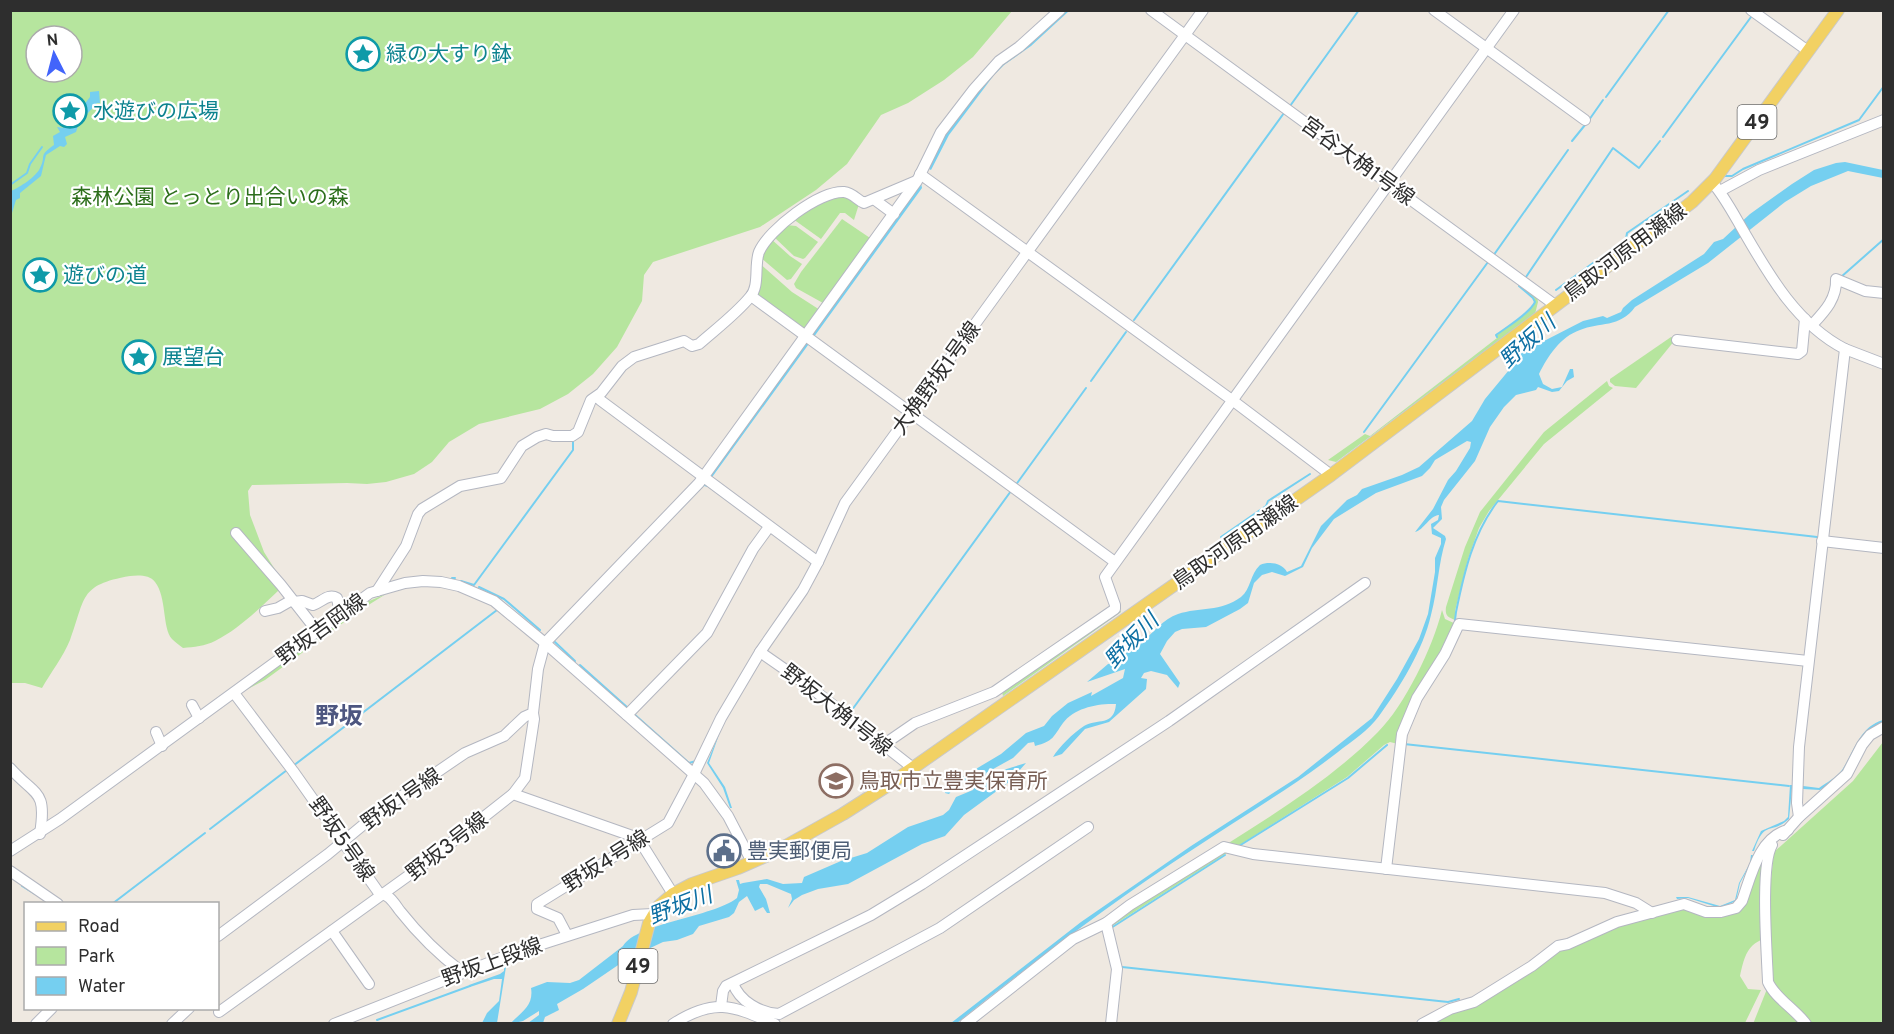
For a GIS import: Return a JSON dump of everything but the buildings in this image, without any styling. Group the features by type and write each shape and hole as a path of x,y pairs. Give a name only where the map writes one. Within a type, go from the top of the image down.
{"main road":[{"name":"鳥取河原用瀬線","path":"620,1020 635,979 646,930 658,906 673,894 692,884 752,862 843,814 913,768 1331,475 1692,202 1719,190 1808,51 1838,10"}],"street":[{"path":"673,894 634,836 513,794 525,778 534,719 538,669 545,643 704,476 894,214 918,178 941,132 988,71 1026,42 1060,10"},
{"path":"1151,10 1185,35 1203,10"},
{"path":"1434,10 1585,120"},
{"path":"882,745 915,723 994,692 1112,611 1115,605 1105,577 1115,562 1514,10"},
{"path":"1751,10 1808,51"},
{"name":"宮谷大桷1号線","path":"1185,35 1555,304"},
{"name":"大桷野坂1号線","path":"694,774 721,718 760,652 803,591 845,503 1185,35"},
{"path":"1884,120 1759,170 1719,190 1762,264 1790,303 1833,343 1884,364"},
{"path":"377,591 406,546 418,514 429,503 460,486 501,478 522,446 541,435 572,436 578,432 591,400 601,393 622,366 634,357 684,341 696,347 751,296 759,253 763,243 778,228 817,200 836,194 850,194 864,203 875,200 918,178"},
{"path":"918,178 1028,252 1331,475"},
{"path":"875,200 894,214"},
{"path":"1677,340 1798,354 1802,351 1809,322 1829,306 1836,279 1865,291 1884,293"},
{"path":"751,296 1115,562"},
{"path":"1799,817 1797,803 1799,747 1845,349"},
{"path":"600,400 818,562"},
{"path":"627,715 707,633 753,549 769,526"},
{"path":"236,533 317,631"},
{"path":"1822,542 1884,548"},
{"name":"野坂吉岡線","path":"10,850 40,834 370,593 423,581 459,586 494,601 545,643 694,774 722,806 752,862"},
{"path":"721,1006 726,986 871,915 922,884 1170,721 1365,583"},
{"path":"265,611 293,601 313,605 326,597 334,596 338,598 339,614"},
{"path":"1386,869 1402,734 1417,698 1445,654 1459,624 1808,660"},
{"name":"野坂大桷1号線","path":"760,652 806,684 913,768"},
{"name":"野坂5号線","path":"234,693 344,840 379,893 384,893 429,945 462,972"},
{"path":"192,705 199,718"},
{"name":"野坂1号線","path":"219,935 380,811 465,753 504,736 524,717 533,713"},
{"path":"1807,1023 1772,990 1768,982 1766,866 1768,852 1799,817 1847,774 1862,745 1870,735 1884,727"},
{"path":"156,732 162,746"},
{"path":"10,768 21,780 36,790 41,798 43,811 40,834"},
{"name":"野坂4号線","path":"567,935 558,918 537,909 537,904 668,823 694,774"},
{"name":"野坂3号線","path":"218,1015 384,893 513,794"},
{"path":"733,983 740,998 773,1014 779,1014 940,928 1088,827"},
{"path":"1422,1023 1450,1009 1479,999 1532,966 1558,946 1578,940 1617,922 1684,904 1706,912 1721,912 1736,908 1742,901 1764,845 1778,832 1788,830"},
{"path":"965,1023 1073,939 1106,923 1130,905 1224,847 1252,854 1605,893 1636,903 1652,913"},
{"path":"10,871 56,902"},
{"name":"野坂上段線","path":"334,1023 462,972 567,935 633,915 652,915"},
{"path":"1106,923 1117,969 1112,1023"},
{"path":"332,931 369,984"},
{"path":"673,1023 698,1010 721,1006 742,1010 775,1023"},
{"path":"36,1023 50,1010"},
{"path":"172,1023 187,1010"}],"green space":[{"name":"森林公園 とっとり出合いの森","path":"11,11 1012,11 973,57 944,80 908,103 881,115 847,164 816,190 760,227 653,262 644,275 642,301 617,347 593,374 568,394 540,409 479,424 449,442 432,462 414,474 386,482 367,484 252,485 248,491 250,515 264,552 279,576 279,590 249,618 224,636 211,643 183,648 169,634 159,588 153,580 147,577 130,576 113,580 92,589 86,596 70,640 42,688 25,683 11,683"},
{"path":"845,195 859,204 854,220 845,213 840,213 821,239 793,219 816,203"},
{"path":"842,219 873,240 823,303 796,288 794,284"},
{"path":"786,225 796,226 818,242 805,258 794,256 773,236"},
{"path":"770,238 802,264 791,279 787,280 760,257"},
{"path":"758,262 792,292 820,310 807,332 754,295"},
{"path":"1519,282 1537,296 1535,314 1336,462 1328,460 1365,434 1370,436 1529,311 1535,302 1534,298 1519,286"},
{"path":"1671,337 1675,340 1636,388 1615,386 1610,382 1610,379"},
{"path":"1607,381 1613,388 1544,444 1489,511 1479,528 1468,559 1455,611 1455,620 1450,618 1446,614 1446,607 1465,547 1480,512 1544,432"},
{"path":"386,594 265,680 240,693 362,604"},
{"path":"1116,602 1121,612 1003,696 1002,692"},
{"path":"1442,610 1445,619 1456,624 1398,744 1390,742 1384,745 1347,777 1235,848 1227,844 1325,778 1378,732 1398,707 1417,675"},
{"path":"1883,742 1883,1023 1814,1024 1778,992 1773,982 1770,953 1771,880 1774,852 1853,781"},
{"path":"1771,842 1763,939 1749,949 1740,976 1748,989 1761,990 1745,1023 1426,1024 1559,948 1608,930 1677,907 1732,912"},
{"path":"1221,851 1230,851 1109,928 1109,923"},
{"path":"1767,989 1801,1024 1753,1024"}],"water":[{"path":"1065,11 1069,11 1031,46 994,75 949,135 931,170 929,169 940,141 991,74"},
{"path":"99,91 100,103 97,103 79,123 76,132 65,137 67,144 64,147 60,146 46,155 41,176 20,193 20,198 16,200 11,216 11,191 38,171 44,154 54,145 53,136 60,132 57,127 64,128 59,123 63,120 66,122 72,120 90,97 90,92"},
{"path":"1845,162 1883,170 1883,178 1848,171 1811,186 1785,202 1708,263 1635,307 1623,318 1580,330 1566,337 1551,354 1539,374 1543,384 1552,389 1562,387 1570,369 1573,369 1574,377 1567,381 1559,391 1552,392 1538,387 1536,390 1516,395 1504,407 1490,427 1475,461 1441,507 1442,519 1433,528 1446,539 1427,628 1417,655 1403,681 1370,726 1303,777 1164,868 1104,911 957,1023 951,1023 1081,922 1191,846 1298,777 1372,718 1419,639 1428,614 1435,558 1441,544 1441,538 1432,534 1431,524 1438,520 1439,515 1415,532 1433,509 1448,480 1470,448 1471,442 1467,441 1435,460 1422,476 1376,493 1334,519 1312,548 1303,567 1285,576 1272,572 1262,575 1254,583 1248,603 1240,609 1206,627 1182,629 1175,632 1160,654 1180,683 1178,688 1167,675 1151,671 1144,673 1141,678 1147,679 1146,689 1109,722 1085,729 1062,754 1053,757 1071,736 1084,726 1104,721 1112,716 1116,704 1102,704 1080,710 1063,723 1050,740 1035,746 1034,742 1028,743 1013,758 986,773 987,775 1026,763 1009,782 964,815 945,836 922,844 848,884 818,889 802,895 788,908 792,899 791,894 767,884 760,884 759,887 770,913 767,913 763,907 755,911 747,896 739,902 734,913 729,917 699,926 693,934 663,942 627,959 557,1004 559,1010 545,1017 543,1023 528,1023 539,1015 539,1011 523,1021 510,1024 529,1004 531,988 547,982 570,983 579,980 643,931 726,905 737,898 739,890 736,880 739,880 740,884 767,879 783,884 802,883 804,877 867,853 908,827 943,815 949,810 956,797 973,790 978,779 975,777 956,785 949,794 945,793 944,788 1001,754 1026,733 1044,726 1068,703 1092,692 1091,696 1123,678 1125,669 1087,682 1108,664 1116,662 1135,645 1128,624 1130,623 1131,629 1141,643 1173,616 1226,605 1241,597 1260,565 1275,564 1287,572 1301,566 1321,526 1347,500 1357,495 1362,489 1419,467 1472,421 1485,399 1509,370 1509,354 1521,353 1533,343 1546,340 1583,321 1603,316 1607,318 1621,312 1632,300 1704,254 1714,242 1723,239 1750,214 1792,184 1814,170"},
{"path":"921,183 922,188 710,480 765,529 704,486 553,641 703,485"},
{"path":"1883,720 1883,723 1875,726 1864,737 1848,767 1838,778 1820,790 1803,789 1803,786 1819,788 1837,775 1868,728"},
{"path":"721,729 709,763 725,787 732,808 730,808 723,788 707,763"},
{"path":"1790,785 1795,785 1792,788 1789,819 1765,831 1752,851 1761,831 1788,817"},
{"path":"1751,855 1753,855 1752,861 1740,883 1736,901 1720,908 1688,898 1677,899 1676,897 1688,897 1720,906 1735,900 1739,883 1750,863"},
{"path":"506,967 497,1023 482,1023 487,1013 499,1001 502,979 494,979 470,987 469,985 500,974 504,971"}],"waterway":[{"path":"1290,106 1359,10"},
{"path":"1606,97 1669,10"},
{"path":"1663,137 1751,17"},
{"path":"1725,176 1732,176 1743,169 1859,120 1884,86"},
{"path":"1589,120 1603,100"},
{"path":"1134,320 1284,113"},
{"path":"1572,141 1585,125"},
{"path":"1526,277 1613,148 1639,168 1660,141"},
{"path":"10,185 27,173 30,164 42,147"},
{"path":"1493,256 1568,150"},
{"path":"1556,290 1626,239 1627,233 1688,191"},
{"path":"1841,277 1884,239"},
{"path":"1364,432 1488,262"},
{"name":"野坂川","path":"1497,337 1496,335 1523,315 1535,302 1519,286"},
{"path":"1091,381 1126,332"},
{"path":"1015,486 1086,388"},
{"path":"461,581 474,585 573,450 573,442"},
{"path":"1221,537 1266,506 1268,501 1310,474"},
{"path":"849,714 1011,491"},
{"path":"1455,620 1462,583 1476,540 1489,513 1498,501 1817,537"},
{"path":"479,587 504,599 540,630"},
{"path":"293,766 497,610"},
{"path":"555,642 575,661"},
{"path":"580,665 628,708"},
{"path":"634,714 689,763 696,761"},
{"path":"1404,744 1789,786"},
{"path":"1239,846 1348,778 1387,745"},
{"path":"210,829 287,770"},
{"path":"115,902 205,833"},
{"path":"1111,928 1225,855"},
{"path":"22,886 35,894"},
{"path":"1122,967 1448,1002 1459,999"},
{"path":"377,1020 470,986"}],"place":[{"name":"緑の大すり鉢","path":"363,54"},
{"name":"水遊びの広場","path":"70,111"},
{"name":"遊びの道","path":"40,275"},
{"name":"展望台","path":"139,357"},
{"name":"鳥取市立豊実保育所","path":"836,781"},
{"name":"豊実郵便局","path":"724,851"}],"district":[{"name":"野坂","path":"339,716"}]}
